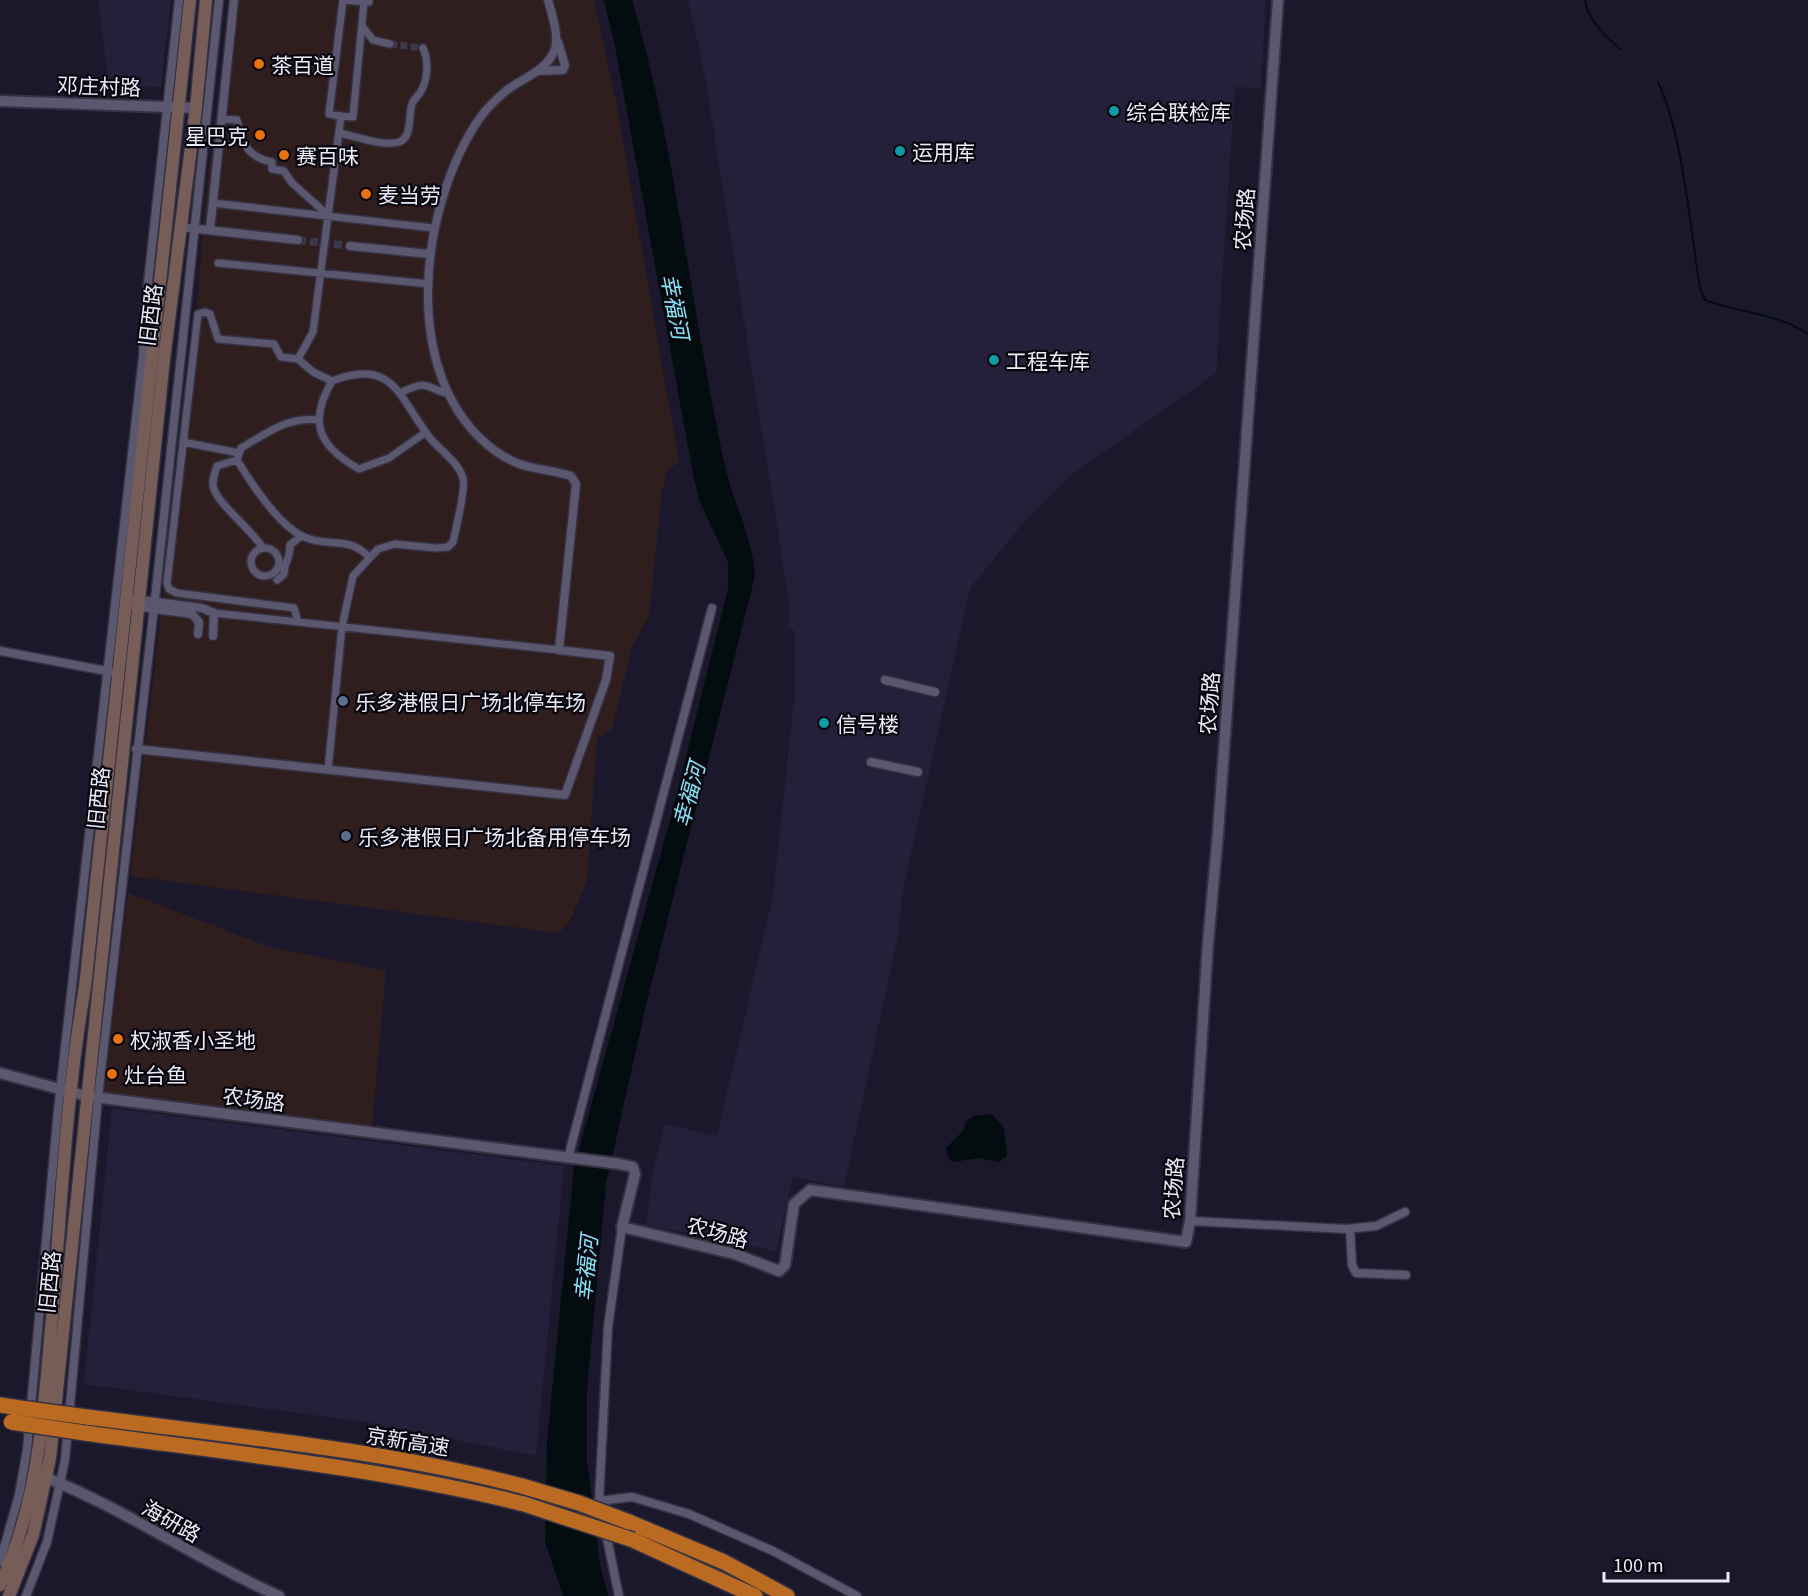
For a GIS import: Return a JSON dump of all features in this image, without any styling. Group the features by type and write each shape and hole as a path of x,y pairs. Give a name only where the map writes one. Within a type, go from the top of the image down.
{"highway":[{"name":"京新高速","path":"6,1414 86,1425 447,1485 524,1504 633,1540 755,1596"},
{"name":"京新高速","path":"86,1425 384,1457 448,1467 579,1503 629,1522 724,1562 787,1596"}],"main road":[{"name":"旧西路","path":"9,1596 26,1558 47,1478 92,1097 118,673 120,601 147,417 173,107 190,0"},
{"name":"旧西路","path":"0,1585 12,1559 22,1527 39,1453 66,1092 85,987 118,673 140,604 164,358 196,108 206,0"}],"street":[{"path":"173,107 179,0"},
{"path":"26,1596 47,1542 64,1461 92,1097 153,605 219,0"},
{"path":"210,230 234,0"},
{"path":"343,0 366,1 353,117 329,114 343,0"},
{"path":"537,71 560,72 565,65 555,34 548,0"},
{"name":"农场路","path":"0,1073 92,1097 633,1167 635,1174 622,1227 735,1254 779,1271 785,1265 794,1204 810,1190 1186,1242 1190,1221 1208,943 1218,833 1278,0"},
{"path":"362,25 373,40 390,45"},
{"path":"555,34 555,49 546,63 490,104 453,164 434,228 429,254 429,284 432,329 437,358 449,394 464,420 494,449 523,467 566,475 574,479 576,484 559,650"},
{"path":"339,133 379,141 398,142 404,138 408,129 412,102 424,84 428,63 423,48"},
{"name":"邓庄村路","path":"0,101 196,108"},
{"path":"298,359 313,332 341,116"},
{"path":"222,118 237,120 247,149 258,159 272,162 272,168 284,171 292,183 328,216"},
{"path":"213,203 434,228"},
{"path":"180,227 298,240"},
{"path":"350,246 429,254"},
{"path":"218,263 429,284"},
{"path":"298,622 294,608 177,593 169,589 167,583 198,314 205,312 210,314 218,339 274,344 281,357 298,359 313,372 332,381 362,372 382,377 400,393 426,432 458,468 464,479 453,542 448,547 395,544 378,549 353,576 342,627 328,770"},
{"path":"332,381 321,406 319,420 325,444 341,459 359,469 389,458 426,432"},
{"path":"400,393 421,384 432,386 449,394"},
{"path":"277,580 284,574 277,553 262,548 254,534 214,490 213,479 217,466 238,456 241,448 301,418 319,420"},
{"path":"183,442 238,456 286,525 302,536 358,546 369,557"},
{"path":"262,548 256,551 251,559 255,571 268,576 281,567 291,554 290,545 302,536"},
{"path":"120,601 202,608 214,613 610,656 606,681 565,795 136,749"},
{"path":"153,605 192,614 199,622 198,634"},
{"path":"569,1158 712,608"},
{"path":"213,636 214,613"},
{"path":"0,651 118,673"},
{"path":"885,680 935,692"},
{"path":"871,762 918,772"},
{"path":"0,1562 19,1495 27,1450 66,1092"},
{"path":"1190,1221 1350,1229 1376,1226 1406,1212"},
{"path":"619,1596 599,1501 608,1327 622,1227"},
{"path":"1350,1229 1352,1265 1356,1273 1406,1275"},
{"name":"海研路","path":"47,1478 83,1493 235,1577 279,1596"},
{"path":"599,1501 632,1497 689,1514 773,1551 857,1596"}],"shaded area":[{"path":"98,0 171,0 161,87 109,88"},
{"path":"229,0 594,0 616,102 679,462 668,470 662,490 649,616 632,647 612,729 597,738 587,881 570,921 559,933 130,876 198,297 204,214"},
{"path":"688,0 1266,0 1261,88 1235,87 1216,373 1068,477 1024,522 970,588 904,885 898,935 844,1187 793,1177 776,1251 646,1225 652,1177 665,1124 717,1136 773,895 794,701 794,630 787,628 790,619 789,601 704,71"},
{"path":"128,893 267,946 386,971 372,1127 104,1093"},
{"path":"112,1108 564,1166 536,1456 365,1422 84,1384"}],"water":[{"name":"幸福河","path":"604,0 632,0 647,53 670,161 722,452 730,485 749,541 755,576 647,1001 606,1184 587,1389 587,1461 600,1565 608,1596 563,1596 545,1542 547,1441 574,1168 672,813 728,589 728,562 699,500 693,474 615,46"},
{"path":"992,1114 1004,1128 1007,1156 999,1162 979,1158 953,1162 947,1156 946,1148 964,1130 965,1122 973,1116"}],"waterway":[{"path":"1585,0 1593,21 1620,49"},
{"path":"1658,82 1667,104 1680,155 1700,288 1705,300 1771,317 1808,334"}],"tunnel":[{"path":"390,44 423,48"},
{"path":"298,240 350,246"}],"place":[{"name":"茶百道","path":"259,64"},
{"name":"综合联检库","path":"1114,111"},
{"name":"星巴克","path":"260,135"},
{"name":"运用库","path":"900,151"},
{"name":"赛百味","path":"284,155"},
{"name":"麦当劳","path":"366,194"},
{"name":"工程车库","path":"994,360"},
{"name":"乐多港假日广场北停车场","path":"343,701"},
{"name":"信号楼","path":"824,723"},
{"name":"乐多港假日广场北备用停车场","path":"346,836"},
{"name":"权淑香小圣地","path":"118,1039"},
{"name":"灶台鱼","path":"112,1074"}]}
